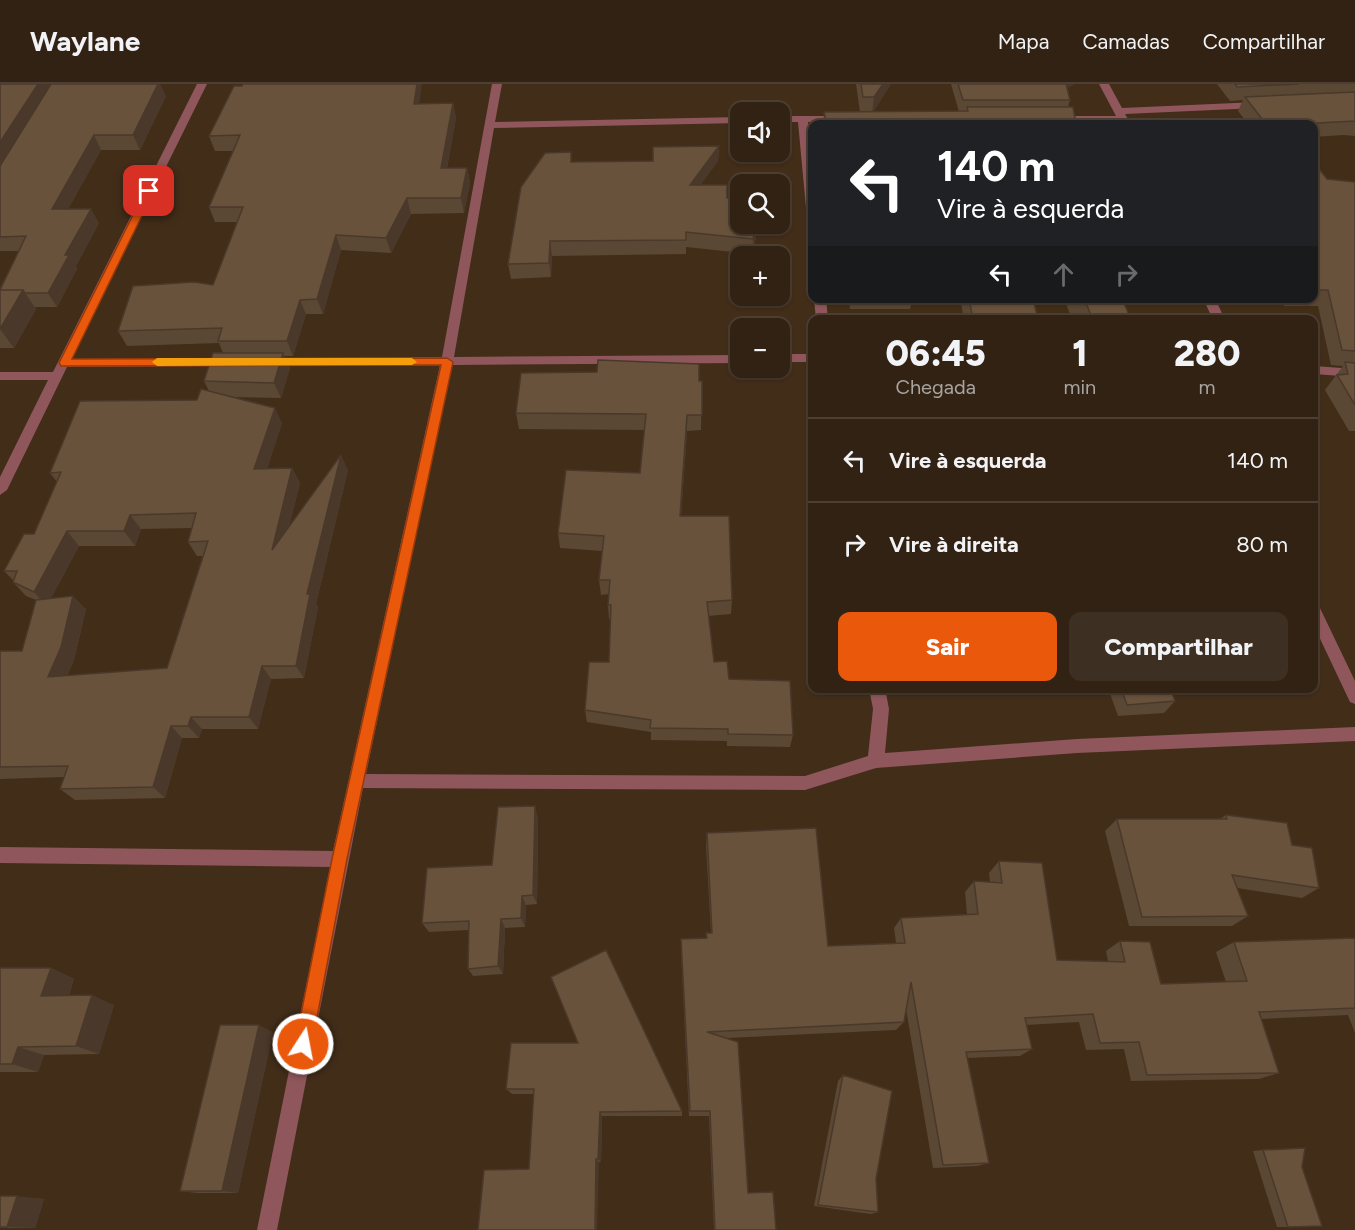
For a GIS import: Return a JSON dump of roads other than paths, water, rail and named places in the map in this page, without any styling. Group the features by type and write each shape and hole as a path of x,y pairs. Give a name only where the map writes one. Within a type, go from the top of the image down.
{"street":[{"path":"0,490 202,84"},
{"path":"267,1230 340,859 447,362 497,84"},
{"path":"1104,84 1123,118"},
{"path":"1044,119 1123,118 1273,104"},
{"path":"790,119 849,119"},
{"path":"802,119 808,180"},
{"path":"490,125 730,120"},
{"path":"790,358 808,358"},
{"path":"65,363 730,359"},
{"path":"1318,370 1355,373"},
{"path":"0,376 58,376"},
{"path":"1318,618 1355,697"},
{"path":"876,761 881,709 879,693"},
{"path":"357,781 805,783 876,761 1077,746 1355,734"},
{"path":"0,855 340,859"}]}
